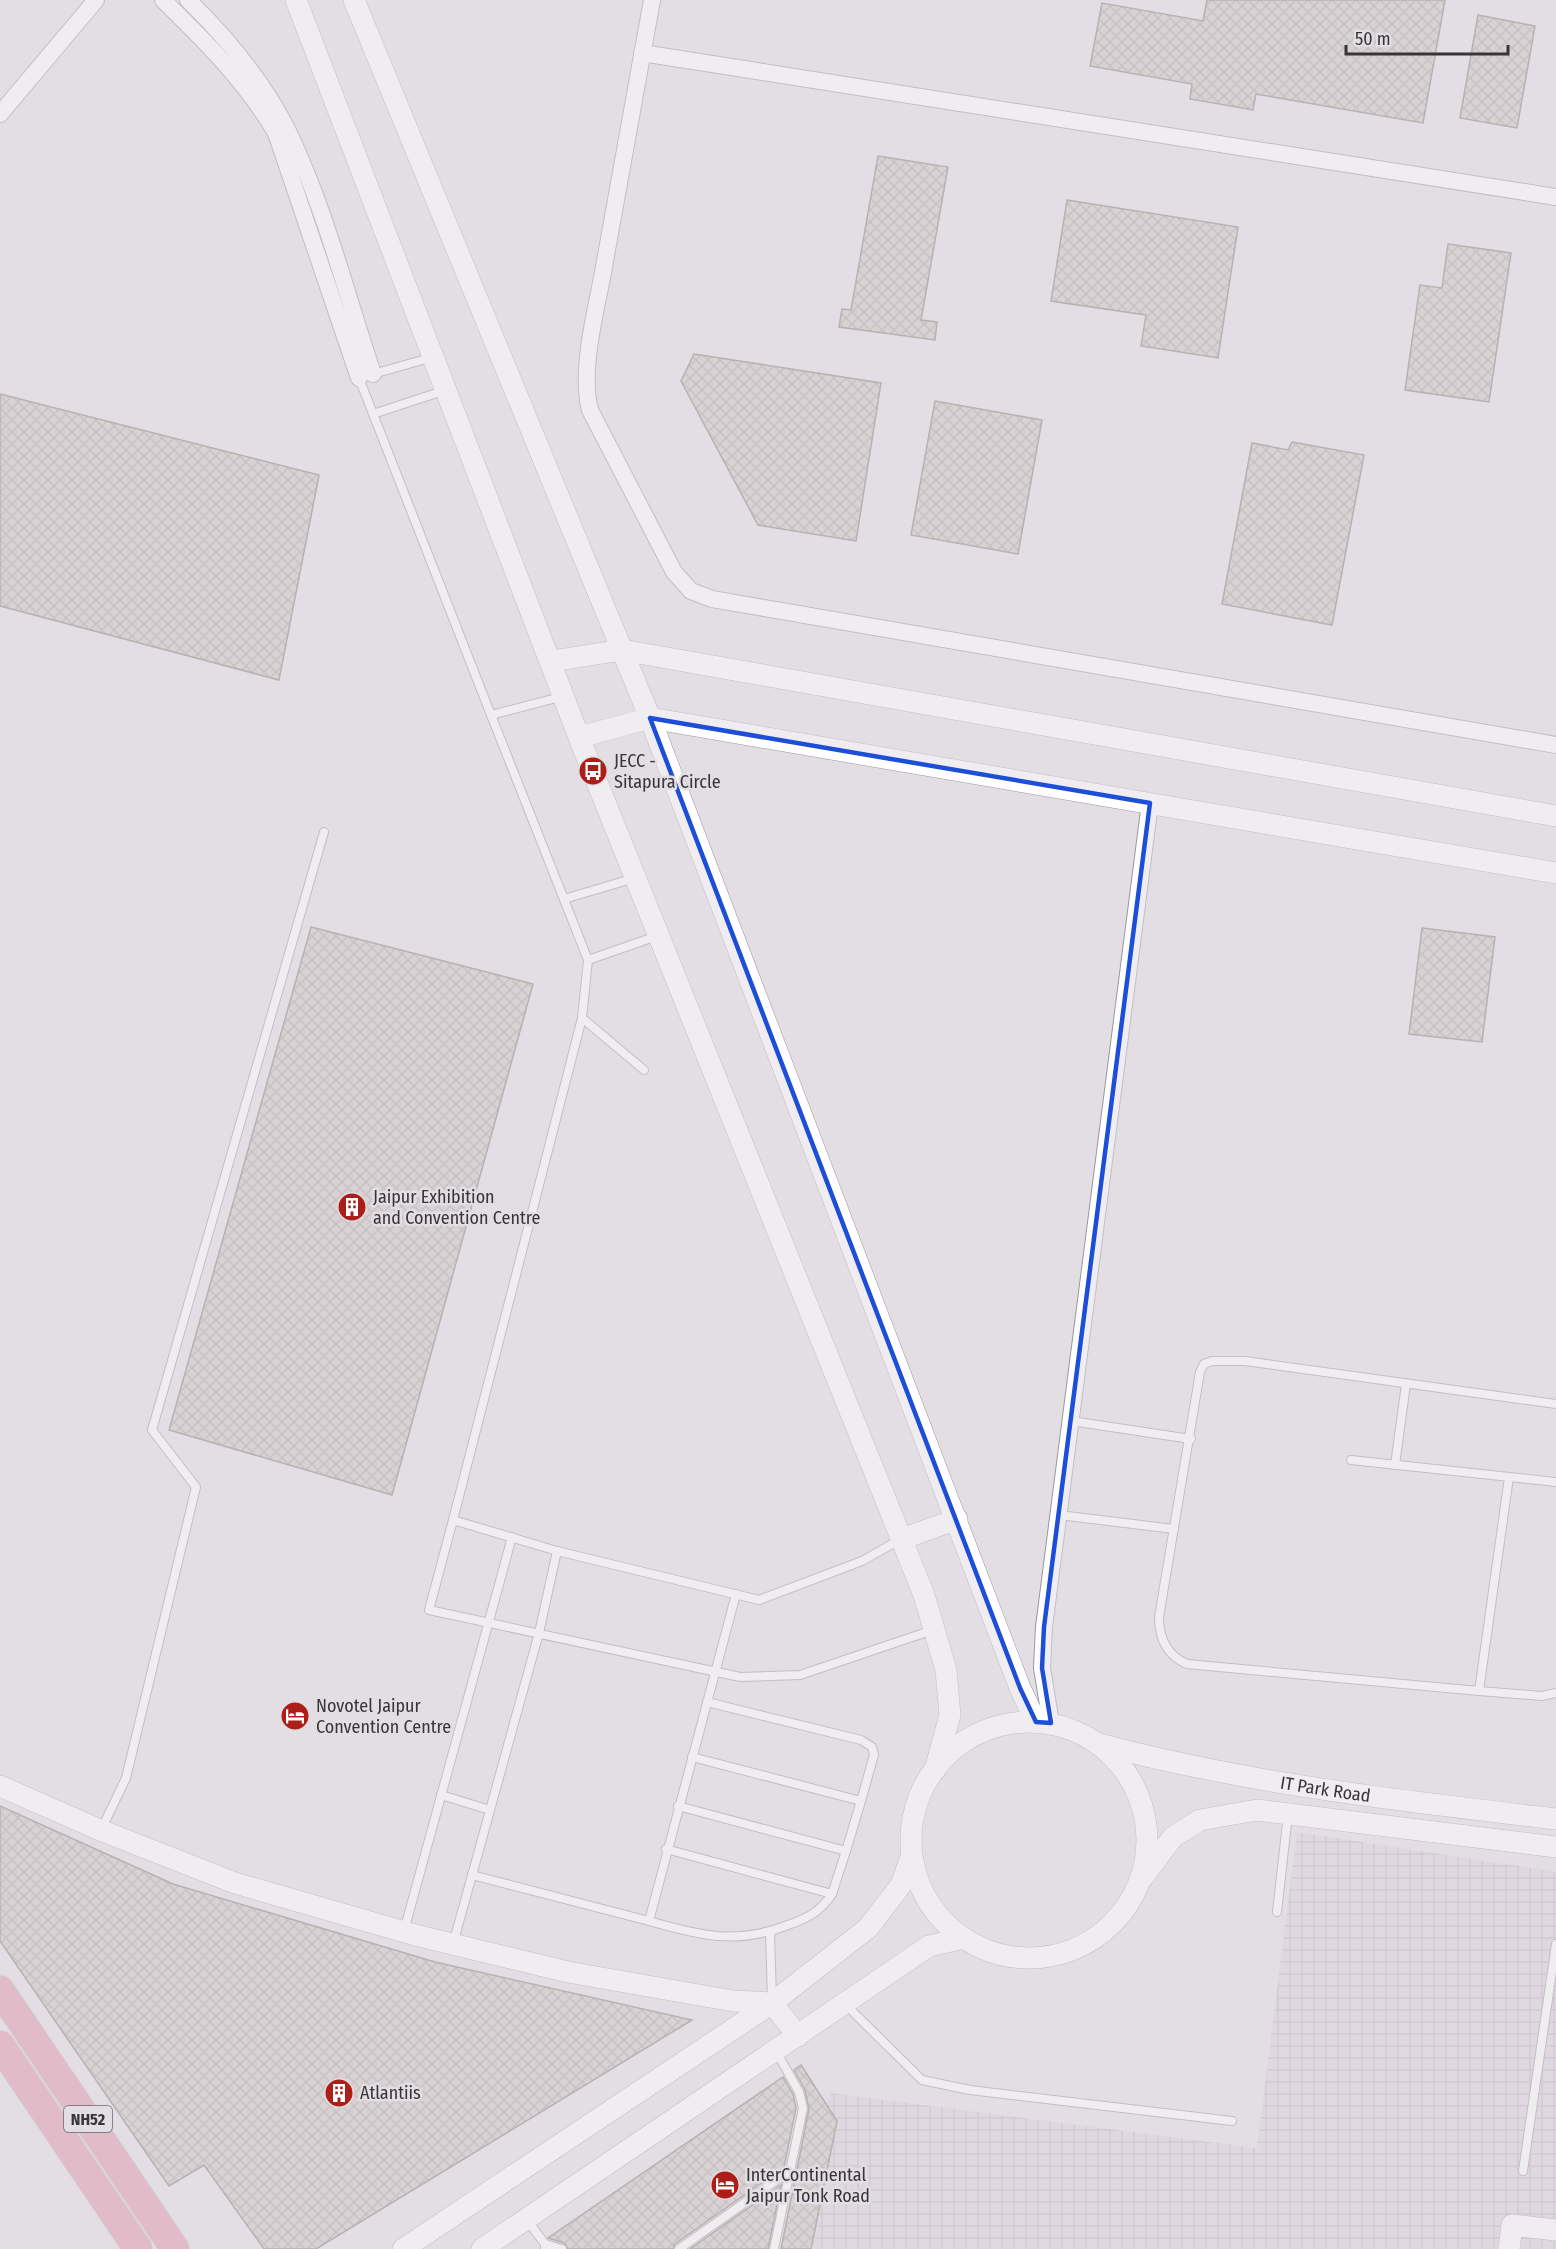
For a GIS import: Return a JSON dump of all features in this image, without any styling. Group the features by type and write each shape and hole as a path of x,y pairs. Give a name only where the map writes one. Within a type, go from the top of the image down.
{"highway":[{"name":"NH52","path":"0,1990 175,2249"},
{"name":"NH52","path":"0,2045 138,2249"}],"street":[{"path":"0,114 96,0"},
{"path":"163,0 214,50 260,106 276,134 366,376"},
{"path":"188,0 211,22 260,85 287,129 305,171 366,376"},
{"path":"296,0 580,737 924,1595 946,1670 950,1715 935,1770"},
{"path":"354,0 650,717 1020,1688 1043,1723"},
{"path":"652,0 597,306 587,372 587,397 590,410 674,572 691,591 724,601 1556,745"},
{"path":"642,53 1556,197"},
{"path":"552,660 622,650 1556,816"},
{"path":"580,737 650,717 1556,873"},
{"path":"1043,1723 1044,1627 1150,803"},
{"path":"902,1539 957,1519"},
{"path":"403,2249 772,2003 868,1928 901,1885 911,1857 912,1816 927,1779 954,1748 989,1729 1043,1723 1073,1729 1098,1744 1125,1770 1143,1804 1148,1842 1142,1879 1124,1913 1096,1939 1061,1954 1021,1959 982,1949 964,1938 948,1927 923,1895 911,1857"},
{"name":"IT Park Road","path":"1098,1744 1174,1764 1282,1785 1556,1819"},
{"path":"0,1786 100,1830 235,1883 404,1932 568,1972 733,2001 772,2003 798,2036"},
{"name":"IT Park Road","path":"1142,1879 1173,1837 1200,1820 1257,1810 1556,1847"},
{"path":"482,2249 929,1946 964,1938"},
{"path":"1509,2249 1512,2224 1556,2230"}],"lane":[{"path":"433,357 366,376 373,414 588,960 582,1018 429,1610 740,1677 800,1675 934,1630"},
{"path":"373,414 446,390"},
{"path":"491,715 564,696"},
{"path":"100,1830 126,1778 196,1487 152,1430 324,832"},
{"path":"564,899 637,878"},
{"path":"588,960 660,935"},
{"path":"582,1018 644,1070"},
{"path":"1556,1404 1245,1362 1212,1361 1204,1364 1200,1372 1159,1630 1164,1643 1176,1659 1196,1666 1542,1696 1556,1693"},
{"path":"1395,1465 1406,1384"},
{"path":"1071,1421 1191,1439"},
{"path":"1351,1460 1556,1482"},
{"path":"1479,1691 1509,1477"},
{"path":"1059,1515 1174,1529"},
{"path":"453,1520 557,1551 759,1600 862,1561 902,1539"},
{"path":"404,1932 512,1537"},
{"path":"453,1944 539,1633 557,1551"},
{"path":"650,1921 666,1850 736,1594"},
{"path":"472,1875 720,1937 737,1938 770,1932 811,1917 820,1910 832,1894 874,1755 872,1747 861,1740 707,1702"},
{"path":"692,1757 861,1802"},
{"path":"441,1795 490,1810"},
{"path":"678,1806 846,1851"},
{"path":"1277,1911 1288,1814"},
{"path":"666,1850 832,1894"},
{"path":"770,1932 772,2003"},
{"path":"1523,2172 1556,1944"},
{"path":"845,2003 922,2080 970,2090 1232,2121"},
{"path":"774,2249 803,2108 802,2098 776,2051"},
{"path":"679,2249 791,2170"},
{"path":"526,2219 545,2247 562,2249"}],"highlighted area":[{"path":"650,718 1150,803 1044,1627 1042,1668 1051,1723 1036,1722 1020,1688"}],"shaded area":[{"path":"1297,1832 1556,1872 1556,2249 797,2249 830,2093 1257,2148"}],"building":[{"path":"1207,0 1445,0 1423,123 1256,94 1253,110 1190,99 1192,84 1090,66 1102,3 1203,21"},
{"path":"1478,15 1535,26 1517,128 1460,118"},
{"path":"878,156 948,167 921,320 937,322 935,340 839,327 842,309 851,310"},
{"path":"1067,200 1238,227 1218,358 1141,346 1146,315 1051,301"},
{"path":"1448,244 1511,253 1489,402 1405,390 1420,285 1442,288"},
{"path":"694,354 881,383 856,541 758,525 681,381"},
{"path":"0,394 319,475 279,680 0,606"},
{"path":"935,401 1042,420 1018,554 911,535"},
{"path":"1292,442 1364,455 1332,625 1222,604 1252,443 1288,450"},
{"name":"Jaipur Exhibition and Convention Centre","path":"311,927 533,984 392,1495 169,1430"},
{"path":"1422,928 1495,937 1482,1042 1409,1034"},
{"name":"Atlantiis","path":"0,1806 173,1884 435,1962 692,2020 316,2249 264,2249 204,2165 169,2186 0,1941"},
{"path":"801,2065 837,2121 811,2249 781,2249 809,2109 805,2090 794,2070"},
{"name":"InterContinental Jaipur Tonk Road","path":"783,2077 793,2094 796,2108 784,2167 675,2244 673,2249 568,2249 564,2243 548,2238"},
{"path":"781,2185 768,2249 690,2249"}],"place":[{"name":"JECC - Sitapura Circle","path":"593,771"},
{"name":"Jaipur Exhibition and Convention Centre","path":"352,1207"},
{"name":"Novotel Jaipur Convention Centre","path":"295,1716"},
{"name":"Atlantiis","path":"339,2093"},
{"name":"InterContinental Jaipur Tonk Road","path":"725,2185"}]}
